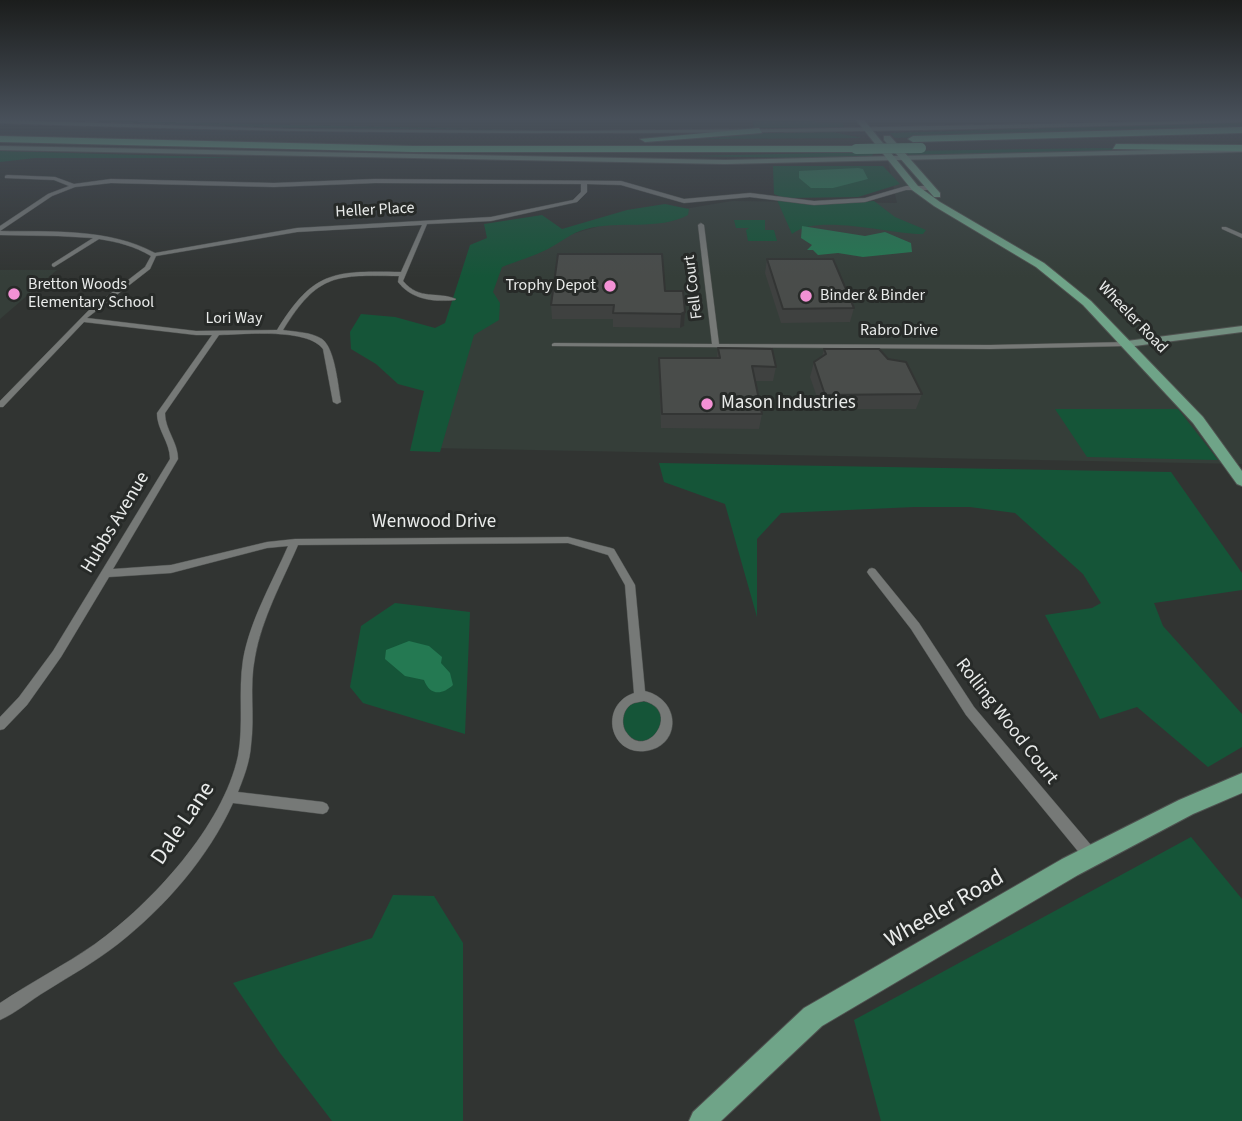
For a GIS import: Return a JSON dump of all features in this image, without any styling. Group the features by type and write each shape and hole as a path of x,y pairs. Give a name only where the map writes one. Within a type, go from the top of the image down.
{"main road":[{"name":"Wheeler Road","path":"902,172 915,188 1067,284 1198,420 1242,481"},
{"name":"Wheeler Road","path":"917,172 962,218"},
{"name":"Rabro Drive","path":"1127,344 1242,329"},
{"name":"Wheeler Road","path":"702,1121 724,1111 813,1017 1091,856 1186,807 1242,783"}],"street":[{"path":"7,177 55,179 74,186"},
{"path":"0,231 40,200 74,186 120,181 274,185 375,181 634,184 684,201 758,196 814,203 865,200 915,188 930,188"},
{"name":"Heller Place","path":"154,255 262,234 370,223 491,219 565,204 581,197 584,183"},
{"path":"425,223 400,281 411,292 428,298 453,299"},
{"name":"Fell Court","path":"701,225 716,346"},
{"path":"1224,229 1242,236"},
{"path":"0,231 60,233 97,238 135,245 154,255 148,268 83,320 0,405"},
{"path":"54,265 97,238"},
{"path":"279,332 300,297 323,281 356,274 401,274"},
{"name":"Lori Way","path":"83,320 217,333 279,332 321,341 327,349 337,402"},
{"name":"Hubbs Avenue","path":"0,725 37,684 174,459 175,448 160,423 161,413 217,333"},
{"name":"Rabro Drive","path":"554,345 990,347 1127,344"},
{"name":"Wenwood Drive","path":"107,573 171,569 267,545 295,542 568,540 611,552 630,585 640,698"},
{"name":"Dale Lane","path":"0,1012 128,928 180,872 205,839 230,797 247,741 250,659 262,618 295,542"},
{"name":"Rolling Wood Court","path":"872,572 915,626 971,711 1091,856"},
{"path":"640,698 655,701 668,719 666,733 653,743 645,745 628,741 617,727 619,711 624,704 640,698"},
{"path":"230,797 323,808"}],"shaded area":[{"path":"773,172 889,172 900,184 858,197 784,198 774,194"},
{"path":"799,172 865,172 868,179 833,188 811,188 799,178"},
{"path":"890,172 1242,172 1242,464 434,448 484,269 538,244 624,219 732,201 897,203"},
{"path":"777,200 810,205 874,201 895,217 926,230 923,234 818,225 792,234"},
{"path":"665,204 689,209 688,215 664,223 586,229 543,252 502,267 493,292 500,303 499,320 474,335 440,452 410,451 424,391 398,384 376,364 351,349 350,332 361,314 395,317 435,328 445,323 470,245 487,238 484,224 542,215 562,229 627,210"},
{"path":"734,220 765,220 765,230 774,230 777,241 748,241 746,230 749,228 736,228"},
{"path":"802,226 865,236 885,232 911,243 912,252 863,257 838,253 818,255 813,250 807,250 812,245 801,238"},
{"name":"Bretton Woods Elementary School","path":"0,270 57,270 0,319"},
{"path":"1055,409 1178,409 1218,460 1087,457"},
{"path":"659,463 1171,472 1242,573 1242,590 1154,603 1163,626 1242,714 1242,747 1208,767 1137,707 1100,719 1045,615 1092,608 1101,603 1083,574 1015,513 970,507 914,507 781,513 757,539 757,617 725,504 664,482"},
{"path":"395,603 470,612 465,734 363,703 350,687 361,626"},
{"path":"409,641 429,646 442,657 441,663 450,673 453,685 445,691 433,691 424,680 405,676 385,659 386,650"},
{"path":"642,701 650,702 656,707 661,713 661,729 656,735 650,740 642,741 634,740 628,735 623,729 622,721 623,713 628,707 634,702"},
{"path":"1191,837 1242,899 1242,1121 881,1121 854,1020"},
{"path":"393,895 434,896 463,943 463,1121 332,1121 280,1053 233,983 372,938"}],"building":[{"name":"Trophy Depot","path":"558,254 662,254 665,291 683,291 685,312 613,313 614,305 551,305"},
{"name":"Binder & Binder","path":"767,259 833,259 854,308 783,309"},
{"name":"Mason Industries","path":"718,348 772,349 776,367 752,366 762,414 662,414 659,358 720,358"},
{"path":"824,349 879,349 888,359 906,362 922,394 825,395 814,362 826,354"}],"place":[{"name":"Trophy Depot","path":"610,286"},
{"name":"Bretton Woods Elementary School","path":"14,294"},
{"name":"Binder & Binder","path":"806,296"},
{"name":"Mason Industries","path":"707,404"}]}
